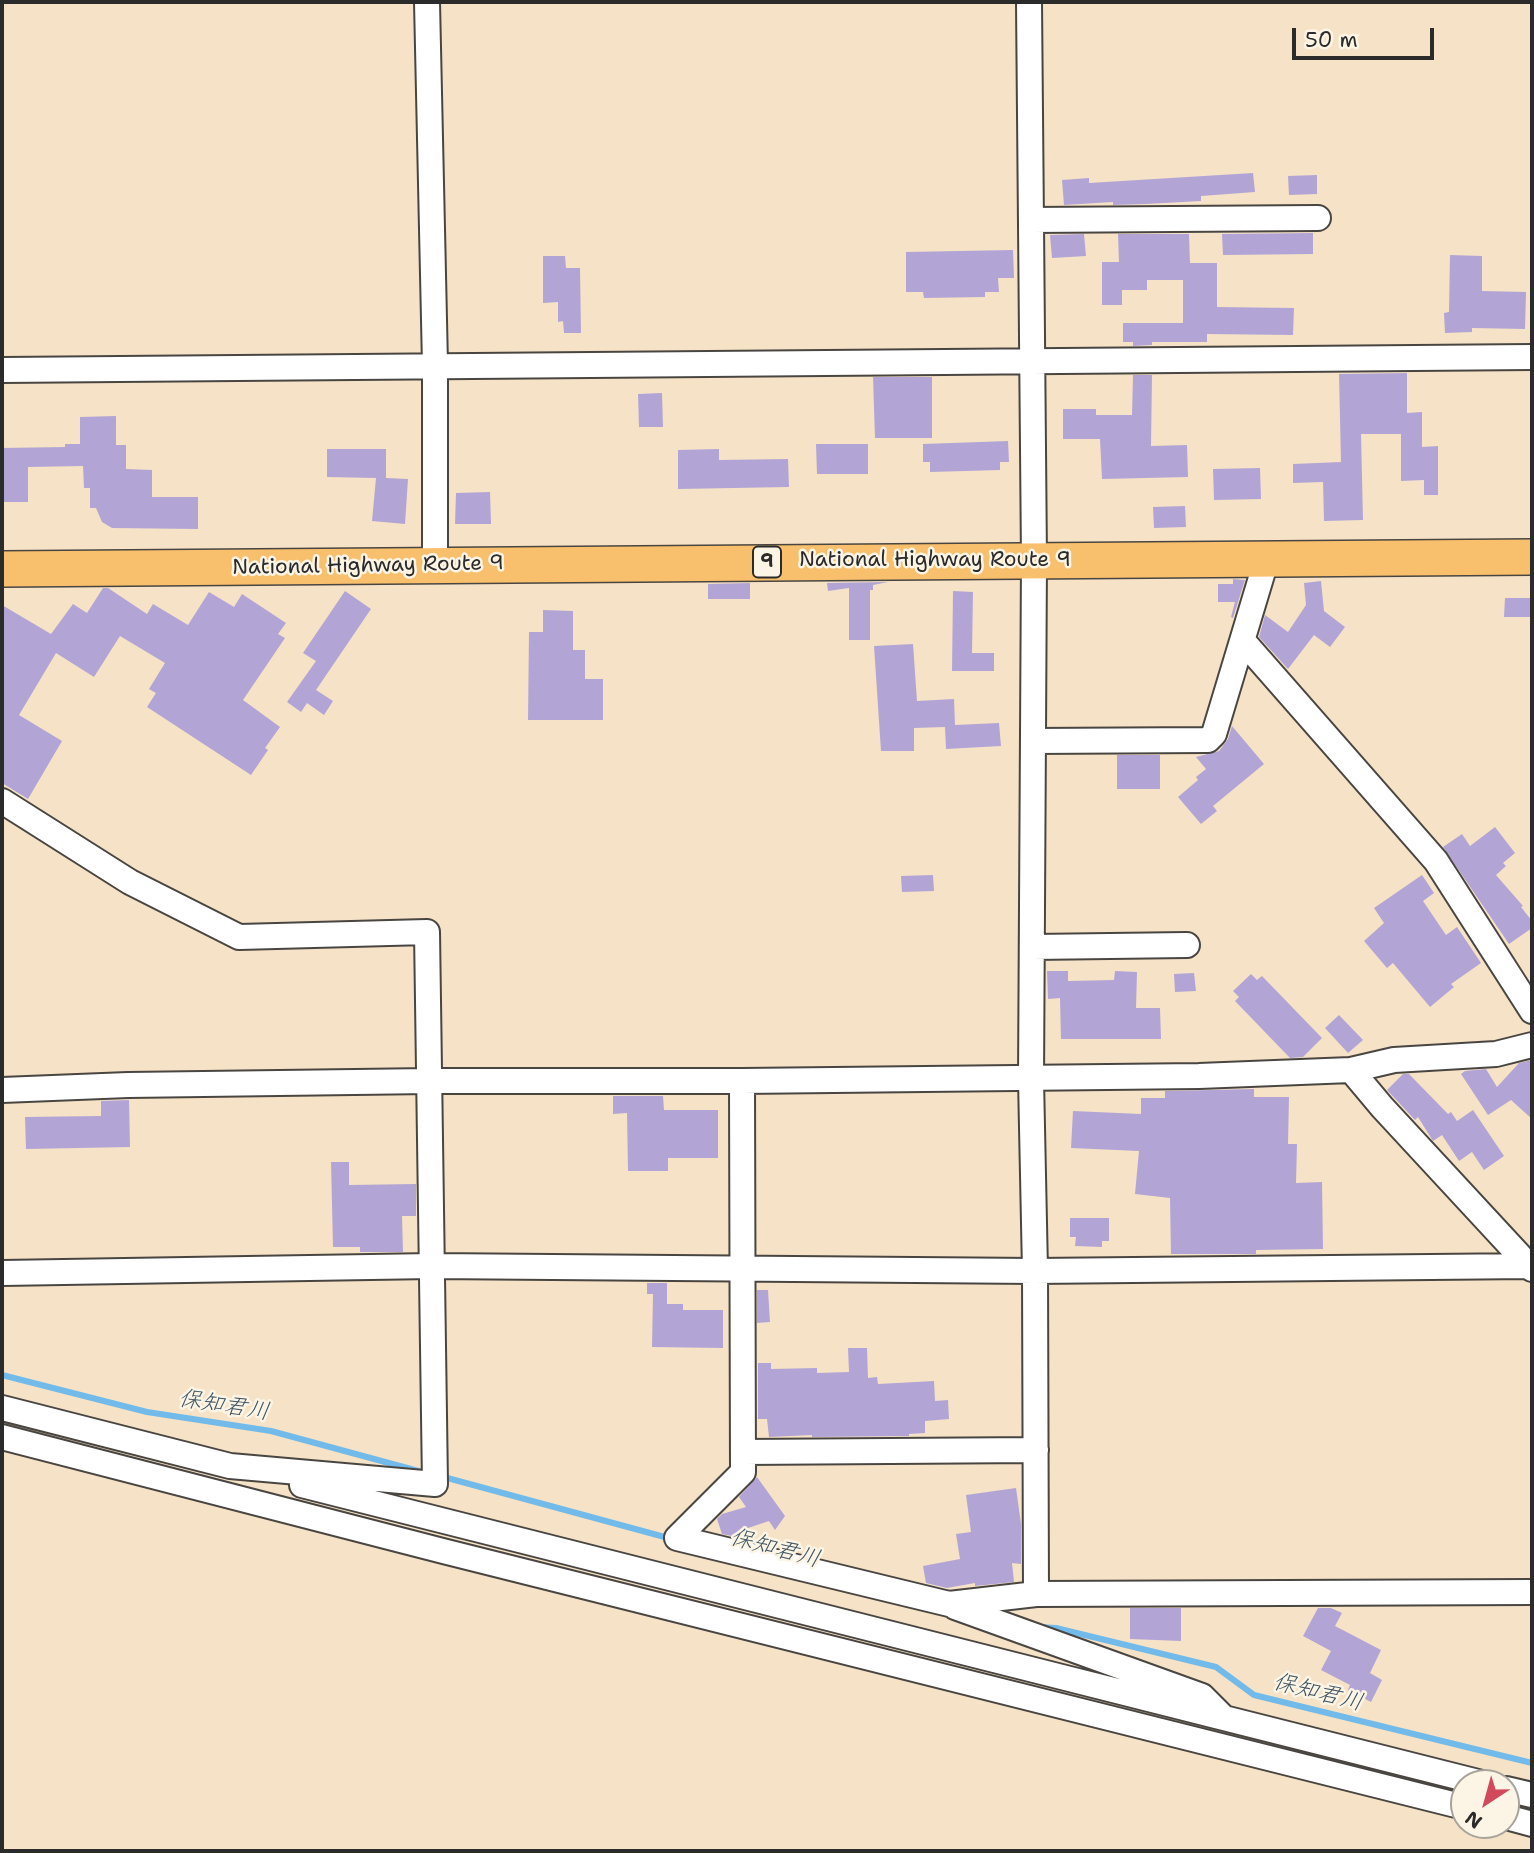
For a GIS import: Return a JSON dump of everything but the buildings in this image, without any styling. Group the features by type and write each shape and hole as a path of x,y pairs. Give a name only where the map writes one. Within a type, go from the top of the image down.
{"highway":[{"name":"National Highway Route 9","path":"2,569 1532,556"}],"street":[{"path":"427,2 435,365 435,565"},
{"path":"1029,2 1034,560 1031,1079 1035,1271 1036,1594"},
{"path":"1031,220 1318,218"},
{"path":"2,370 1532,357"},
{"path":"1033,741 1208,740 1214,734 1267,558"},
{"path":"1243,641 1436,861 1532,1011"},
{"path":"2,801 130,882 239,937 427,932 435,1484 230,1466"},
{"path":"1032,947 1187,945"},
{"path":"2,1090 128,1084 1199,1076 1351,1070 1394,1060 1496,1054 1532,1045"},
{"path":"1351,1070 1531,1268"},
{"path":"742,1081 743,1472 677,1538 949,1604 1202,1696 1224,1718"},
{"path":"2,1273 432,1266 1035,1271 1531,1268"},
{"path":"2,1408 1450,1775"},
{"path":"2,1437 443,1552 1450,1804"},
{"path":"743,1452 1035,1450"},
{"path":"949,1604 1036,1594 1532,1590"}],"waterway":[{"name":"保知君川","path":"2,1375 147,1412 271,1431 422,1472"},
{"name":"保知君川","path":"440,1476 672,1539"},
{"name":"保知君川","path":"1039,1627 1056,1628 1216,1667 1254,1695 1532,1763"}]}
